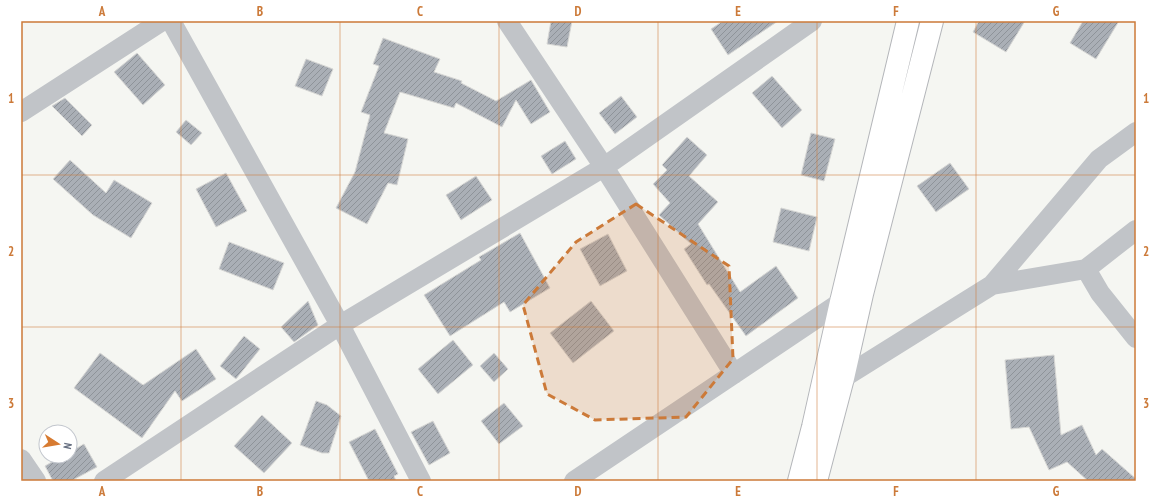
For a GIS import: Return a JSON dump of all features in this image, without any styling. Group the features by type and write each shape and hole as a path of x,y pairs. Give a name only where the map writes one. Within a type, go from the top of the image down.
{"highway":[{"path":"799,481 908,21"},
{"path":"816,481 844,378 862,294 932,21"}],"street":[{"path":"21,112 162,21"},
{"path":"171,21 340,325 421,481"},
{"path":"507,21 604,167 734,374"},
{"path":"104,481 340,325 604,167 812,21"},
{"path":"844,378 992,285 1100,159 1136,132"},
{"path":"992,285 1086,269 1136,230"},
{"path":"1086,269 1100,293 1136,338"},
{"path":"574,481 841,302 862,294"},
{"path":"21,459 36,481"}],"highlighted area":[{"path":"636,204 729,266 733,359 686,417 595,420 547,394 523,305 576,242"}],"building":[{"path":"551,21 572,21 567,47 547,44"},
{"path":"723,21 778,21 728,55 711,29"},
{"path":"979,21 1025,21 1006,52 973,32"},
{"path":"1083,21 1119,21 1096,59 1070,43"},
{"path":"383,38 440,59 434,72 462,81 461,83 496,101 531,80 550,112 531,124 516,100 502,127 456,103 454,108 400,92 384,133 408,139 397,185 388,183 367,224 336,208 355,172 370,115 361,112 379,66 373,64"},
{"path":"137,53 165,85 143,105 114,72"},
{"path":"306,59 333,69 322,96 295,86"},
{"path":"772,76 802,110 782,128 752,93"},
{"path":"621,96 637,117 615,134 599,113"},
{"path":"65,98 92,125 82,136 52,106"},
{"path":"186,120 202,133 191,145 176,132"},
{"path":"811,133 835,139 824,181 801,175"},
{"path":"687,137 707,155 689,176 718,202 698,224 740,292 776,266 798,298 746,336 709,284 707,285 684,249 691,244 659,215 670,203 653,184 667,170 662,165"},
{"path":"565,141 576,159 552,174 541,156"},
{"path":"70,160 106,193 114,180 152,203 131,238 93,215 53,179"},
{"path":"950,163 969,189 936,212 917,186"},
{"path":"226,173 247,211 216,227 196,189"},
{"path":"476,176 492,200 461,220 446,195"},
{"path":"781,208 817,217 809,251 773,242"},
{"path":"520,233 550,288 510,312 504,302 450,336 424,295 481,260 479,257"},
{"path":"608,234 627,271 600,286 580,249"},
{"path":"229,242 284,263 273,290 219,269"},
{"path":"308,301 318,325 294,342 281,327"},
{"path":"591,301 614,331 573,363 550,333"},
{"path":"244,336 260,349 236,379 220,366"},
{"path":"453,340 473,365 438,394 418,369"},
{"path":"196,349 216,379 182,401 175,391 142,438 74,388 100,353 143,385"},
{"path":"494,353 508,369 494,382 480,366"},
{"path":"1054,355 1061,435 1082,425 1096,455 1102,449 1136,479 1136,481 1088,481 1067,462 1049,470 1029,427 1011,429 1005,360"},
{"path":"316,401 327,405 341,416 329,453 322,453 300,445"},
{"path":"504,403 523,426 499,444 481,421"},
{"path":"262,415 292,443 264,473 234,446"},
{"path":"433,421 450,453 429,465 411,432"},
{"path":"375,429 398,474 394,476 396,481 369,481 349,442"},
{"path":"84,444 97,467 71,481 53,481 45,466 48,464 78,464 78,447"}]}
